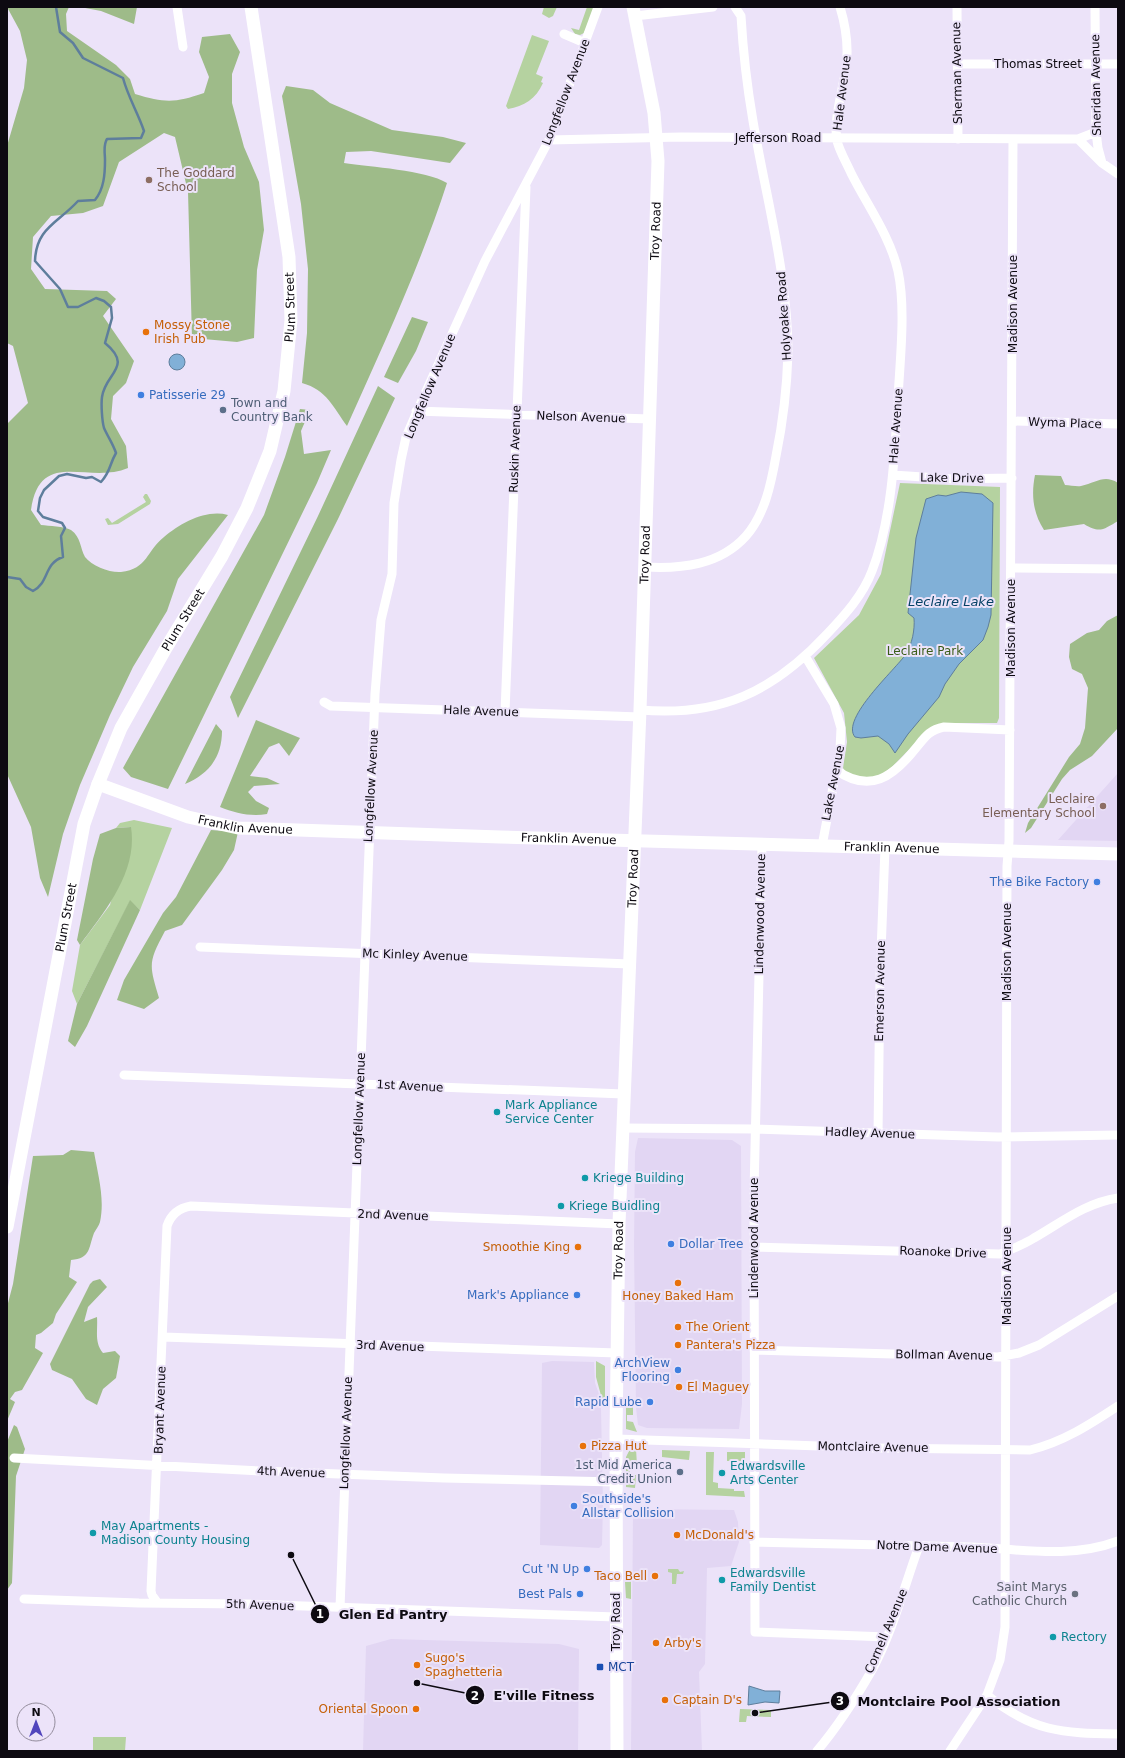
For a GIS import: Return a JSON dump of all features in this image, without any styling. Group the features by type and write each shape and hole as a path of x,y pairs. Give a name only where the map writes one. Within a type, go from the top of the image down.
{"main road":[{"name":"Plum Street","path":"7,1227 75,861 84,824 117,737 166,648 222,556 244,513 270,451 284,390 291,320 289,258 251,7"},
{"name":"Troy Road","path":"617,1751 616,1439 619,1224 640,714 658,160 657,137 650,88 634,12"},
{"name":"Franklin Avenue","path":"98,784 188,817 220,825 246,828 369,833 1118,854"}],"street":[{"path":"177,7 183,47"},
{"name":"Longfellow Avenue","path":"340,1608 374,708 381,620 392,574 392,524 396,483 406,437 416,411 485,261 549,140 598,7"},
{"path":"634,12 713,7"},
{"name":"Holyoake Road","path":"645,567 671,568 693,565 712,559 736,546 753,527 761,513 773,471 786,381 787,325 774,226 756,138 744,60 741,16 736,7"},
{"name":"Hale Avenue","path":"324,702 331,706 505,712 640,714 693,711 735,700 766,685 805,656 836,625 856,601 865,586 877,555 893,475 900,372 902,305 898,272 887,238 858,187 842,153 837,138 840,98 848,54 846,30 840,7"},
{"name":"Sherman Avenue","path":"957,7 958,139"},
{"name":"Sheridan Avenue","path":"1095,7 1096,132 1102,163"},
{"path":"564,34 585,43"},
{"name":"Thomas Street","path":"957,64 1118,64"},
{"name":"Jefferson Road","path":"549,140 657,137 1078,139 1096,132"},
{"name":"Madison Avenue","path":"950,1751 987,1695 1000,1660 1004,1639 1006,1549 1008,1136 1007,866 1009,851 1014,139"},
{"path":"1078,139 1102,163 1118,174"},
{"name":"Ruskin Avenue","path":"505,712 526,186"},
{"name":"Nelson Avenue","path":"416,411 650,419"},
{"name":"Wyma Place","path":"1012,421 1118,424"},
{"name":"Lake Drive","path":"893,475 952,479 1012,478"},
{"path":"1011,568 1118,569"},
{"name":"Lake Avenue","path":"805,656 834,704 842,738 822,846"},
{"path":"836,770 856,781 873,781 893,770 906,759 924,736 936,728 944,727 1010,730"},
{"name":"Lindenwood Avenue","path":"762,844 755,1129 754,1632 886,1637"},
{"name":"Emerson Avenue","path":"878,1134 880,978 885,848"},
{"name":"Mc Kinley Avenue","path":"200,947 630,964"},
{"name":"1st Avenue","path":"124,1075 624,1094"},
{"name":"Hadley Avenue","path":"622,1128 755,1129 878,1134 1008,1136 1118,1135"},
{"name":"Roanoke Drive","path":"754,1247 996,1254 1007,1251 1034,1238 1079,1210 1092,1204 1118,1198"},
{"name":"2nd Avenue","path":"171,1217 178,1210 191,1206 619,1224"},
{"name":"Bryant Avenue","path":"157,1602 151,1591 158,1466 167,1226 171,1217"},
{"name":"Bollman Avenue","path":"754,1350 998,1357 1019,1354 1039,1345 1118,1296"},
{"name":"3rd Avenue","path":"163,1337 617,1353"},
{"name":"Montclaire Avenue","path":"616,1439 1030,1450 1062,1440 1118,1406"},
{"name":"4th Avenue","path":"14,1458 158,1466 444,1478 616,1482"},
{"name":"Notre Dame Avenue","path":"754,1542 1069,1551 1094,1548 1118,1541"},
{"name":"Cornell Avenue","path":"816,1751 858,1694 872,1669 886,1637 919,1546"},
{"name":"5th Avenue","path":"24,1599 616,1617"},
{"path":"987,1695 1005,1710 1036,1726 1071,1733 1118,1734"}],"shaded area":[{"name":"Leclaire Elementary School","path":"1118,773 1118,841 1058,840"},
{"path":"638,1138 732,1140 741,1146 742,1404 739,1429 647,1428 638,1425 636,1408 634,1246 635,1152"},
{"path":"552,1361 594,1362 595,1383 600,1397 601,1409 603,1505 602,1545 599,1548 540,1545 542,1363"},
{"path":"637,1509 734,1510 738,1522 739,1542 731,1566 707,1568 705,1664 699,1672 702,1751 631,1751 633,1514"},
{"path":"391,1639 559,1644 579,1649 578,1751 363,1751 366,1646"}],"green space":[{"path":"7,7 69,7 66,14 67,31 116,65 130,79 135,94 170,101 185,99 204,93 209,77 199,52 202,37 230,34 240,52 232,74 232,103 244,147 259,182 264,230 257,270 254,338 237,342 192,338 188,192 175,137 164,133 119,162 103,206 83,213 51,216 33,237 31,269 45,289 107,291 116,299 103,316 134,361 126,383 113,396 111,419 126,446 128,468 113,472 68,472 55,474 44,479 36,491 31,510 41,525 61,527 71,530 77,536 83,554 88,560 102,568 121,572 137,567 146,559 158,542 186,522 194,518 211,514 228,515 178,579 167,611 133,667 110,715 80,785 63,834 48,897 40,878 31,827 7,774 7,424 28,403 13,346 7,343 7,146 24,88 27,60 20,31"},
{"path":"80,7 137,7 134,24 101,11"},
{"path":"544,7 557,7 553,16 549,18 542,14"},
{"path":"587,7 595,7 584,33 580,35 575,34 571,28 579,30"},
{"path":"532,35 549,41 536,74 543,77 541,82 543,83 537,93 529,101 508,109 506,106"},
{"path":"286,86 313,90 330,103 392,130 443,137 466,143 450,163 371,151 346,152 344,163 412,172 426,175 447,183 413,275 347,426 324,395 311,386 302,383 307,333 308,269 301,204 282,96"},
{"path":"412,317 428,322 416,351 398,383 384,377"},
{"path":"378,386 395,398 338,519 238,718 230,697 318,516"},
{"path":"300,409 310,410 301,431 304,454 331,450 317,483 168,789 131,777 123,768 264,515 285,457"},
{"path":"1035,475 1061,476 1065,485 1075,486 1086,485 1104,479 1113,480 1118,483 1118,521 1098,530 1084,524 1044,530 1037,517 1034,504 1033,490"},
{"name":"Leclaire Park","path":"900,483 1000,487 999,718 997,723 944,723 929,729 892,767 880,776 869,779 849,776 843,768 847,742 844,713 814,658 859,615 881,574"},
{"path":"147,494 151,501 150,504 118,524 108,525 105,519 108,518 112,523 146,502 143,497"},
{"path":"1118,615 1118,728 1092,756 1070,770 1062,779 1031,828 1025,833 1028,823 1069,757 1080,744 1085,728 1088,688 1082,674 1072,669 1069,657 1070,644 1087,633 1099,630 1107,621"},
{"path":"256,720 300,738 289,756 279,743 269,747 250,776 267,778 280,784 254,786 248,792 256,801 269,808 267,814 249,815 237,813 220,807"},
{"path":"216,724 222,731 220,749 217,757 207,770 185,784"},
{"path":"134,820 172,828 140,910 130,901 77,1004 72,991 80,945 110,905 130,827 116,828 120,823"},
{"path":"131,827 132,844 130,860 125,875 118,890 100,919 80,945 77,940 93,859 100,834 116,828"},
{"path":"211,830 238,832 234,850 222,870 182,925 165,931 159,942 153,957 152,970 159,998 144,1009 117,1000 124,980 163,913 176,897"},
{"path":"130,900 140,910 87,1026 75,1047 68,1041 77,1004"},
{"path":"71,1150 94,1152 102,1205 100,1222 94,1233 88,1252 82,1257 71,1260 69,1277 77,1282 56,1314 53,1323 41,1333 36,1335 35,1348 43,1353 22,1390 15,1392 10,1399 15,1402 7,1421 7,1307 13,1284 33,1156 63,1155"},
{"path":"100,1279 107,1287 88,1307 84,1322 97,1317 97,1340 100,1349 103,1353 115,1351 120,1356 116,1378 103,1389 97,1405 86,1399 72,1379 52,1370 50,1364 90,1284 93,1281"},
{"path":"596,1361 605,1366 605,1399 602,1399 596,1377"},
{"path":"626,1404 633,1405 633,1415 627,1415 627,1421 633,1422 637,1432 626,1429"},
{"path":"14,1425 17,1427 25,1449 16,1476 12,1583 7,1590 7,1442"},
{"path":"636,1449 637,1465 632,1465 629,1470 631,1475 636,1475 635,1488 626,1487 626,1457 629,1451"},
{"path":"662,1450 690,1451 689,1460 662,1457"},
{"path":"706,1452 714,1452 713,1482 718,1483 718,1488 744,1491 745,1497 706,1495"},
{"path":"727,1452 745,1452 745,1459 742,1461 727,1461"},
{"path":"668,1569 678,1569 680,1572 684,1571 683,1574 677,1574 676,1584 672,1584 672,1573 668,1572"},
{"path":"631,1581 631,1599 626,1598 625,1582"},
{"path":"740,1709 771,1710 771,1717 747,1716 746,1722 739,1722"},
{"path":"93,1737 126,1737 125,1751 93,1751"}],"water":[{"path":"177,354 184,359 185,362 180,369 177,370 170,365 169,362 174,355"},
{"name":"Leclaire Lake","path":"961,492 982,494 993,503 991,615 988,627 983,640 959,664 945,684 939,697 908,734 895,753 889,744 878,736 861,738 855,737 852,729 855,719 862,707 871,694 906,654 913,637 914,618 908,613 916,538 926,499 938,495 946,496"},
{"path":"749,1686 765,1691 780,1691 779,1703 765,1702 748,1705"}],"waterway":[{"path":"7,577 20,579 26,587 33,591 42,583 49,568 57,560 63,557 61,536 65,528 62,523 43,517 38,511 40,498 44,490 59,476 67,474 86,478 92,477 101,482 107,475 116,453 104,428 102,408 104,389 118,364 117,358 113,351 105,343 112,318 111,307 104,301 96,298 78,307 68,307 60,289 35,261 36,250 39,241 49,227 78,201 95,200 98,196 104,176 105,146 107,139 141,138 144,131 123,78 83,58 73,43 60,32 56,7"}],"place":[{"name":"The Goddard School","path":"149,180"},
{"name":"Mossy Stone Irish Pub","path":"146,332"},
{"name":"Patisserie 29","path":"141,395"},
{"name":"Town and Country Bank","path":"223,410"},
{"name":"Leclaire Elementary School","path":"1103,806"},
{"name":"The Bike Factory","path":"1097,882"},
{"name":"Mark Appliance Service Center","path":"497,1112"},
{"name":"Kriege Building","path":"585,1178"},
{"name":"Kriege Buidling","path":"561,1206"},
{"name":"Dollar Tree","path":"671,1244"},
{"name":"Smoothie King","path":"578,1247"},
{"name":"Honey Baked Ham","path":"678,1283"},
{"name":"Mark's Appliance","path":"577,1295"},
{"name":"The Orient","path":"678,1327"},
{"name":"Pantera's Pizza","path":"678,1345"},
{"name":"ArchView Flooring","path":"678,1370"},
{"name":"El Maguey","path":"679,1387"},
{"name":"Rapid Lube","path":"650,1402"},
{"name":"Pizza Hut","path":"583,1446"},
{"name":"1st Mid America Credit Union","path":"680,1472"},
{"name":"Edwardsville Arts Center","path":"722,1473"},
{"name":"Southside's Allstar Collision","path":"574,1506"},
{"name":"May Apartments - Madison County Housing","path":"93,1533"},
{"name":"McDonald's","path":"677,1535"},
{"name":"Glen Ed Pantry","path":"291,1555"},
{"name":"Cut 'N Up","path":"587,1569"},
{"name":"Taco Bell","path":"655,1576"},
{"name":"Edwardsville Family Dentist","path":"722,1580"},
{"name":"Best Pals","path":"580,1594"},
{"name":"Saint Marys Catholic Church","path":"1075,1594"},
{"name":"Rectory","path":"1053,1637"},
{"name":"Arby's","path":"656,1643"},
{"name":"Sugo's Spaghetteria","path":"417,1665"},
{"name":"MCT","path":"600,1667"},
{"name":"E'ville Fitness","path":"417,1683"},
{"name":"Captain D's","path":"665,1700"},
{"name":"Oriental Spoon","path":"416,1709"},
{"name":"Montclaire Pool Association","path":"755,1713"}]}
